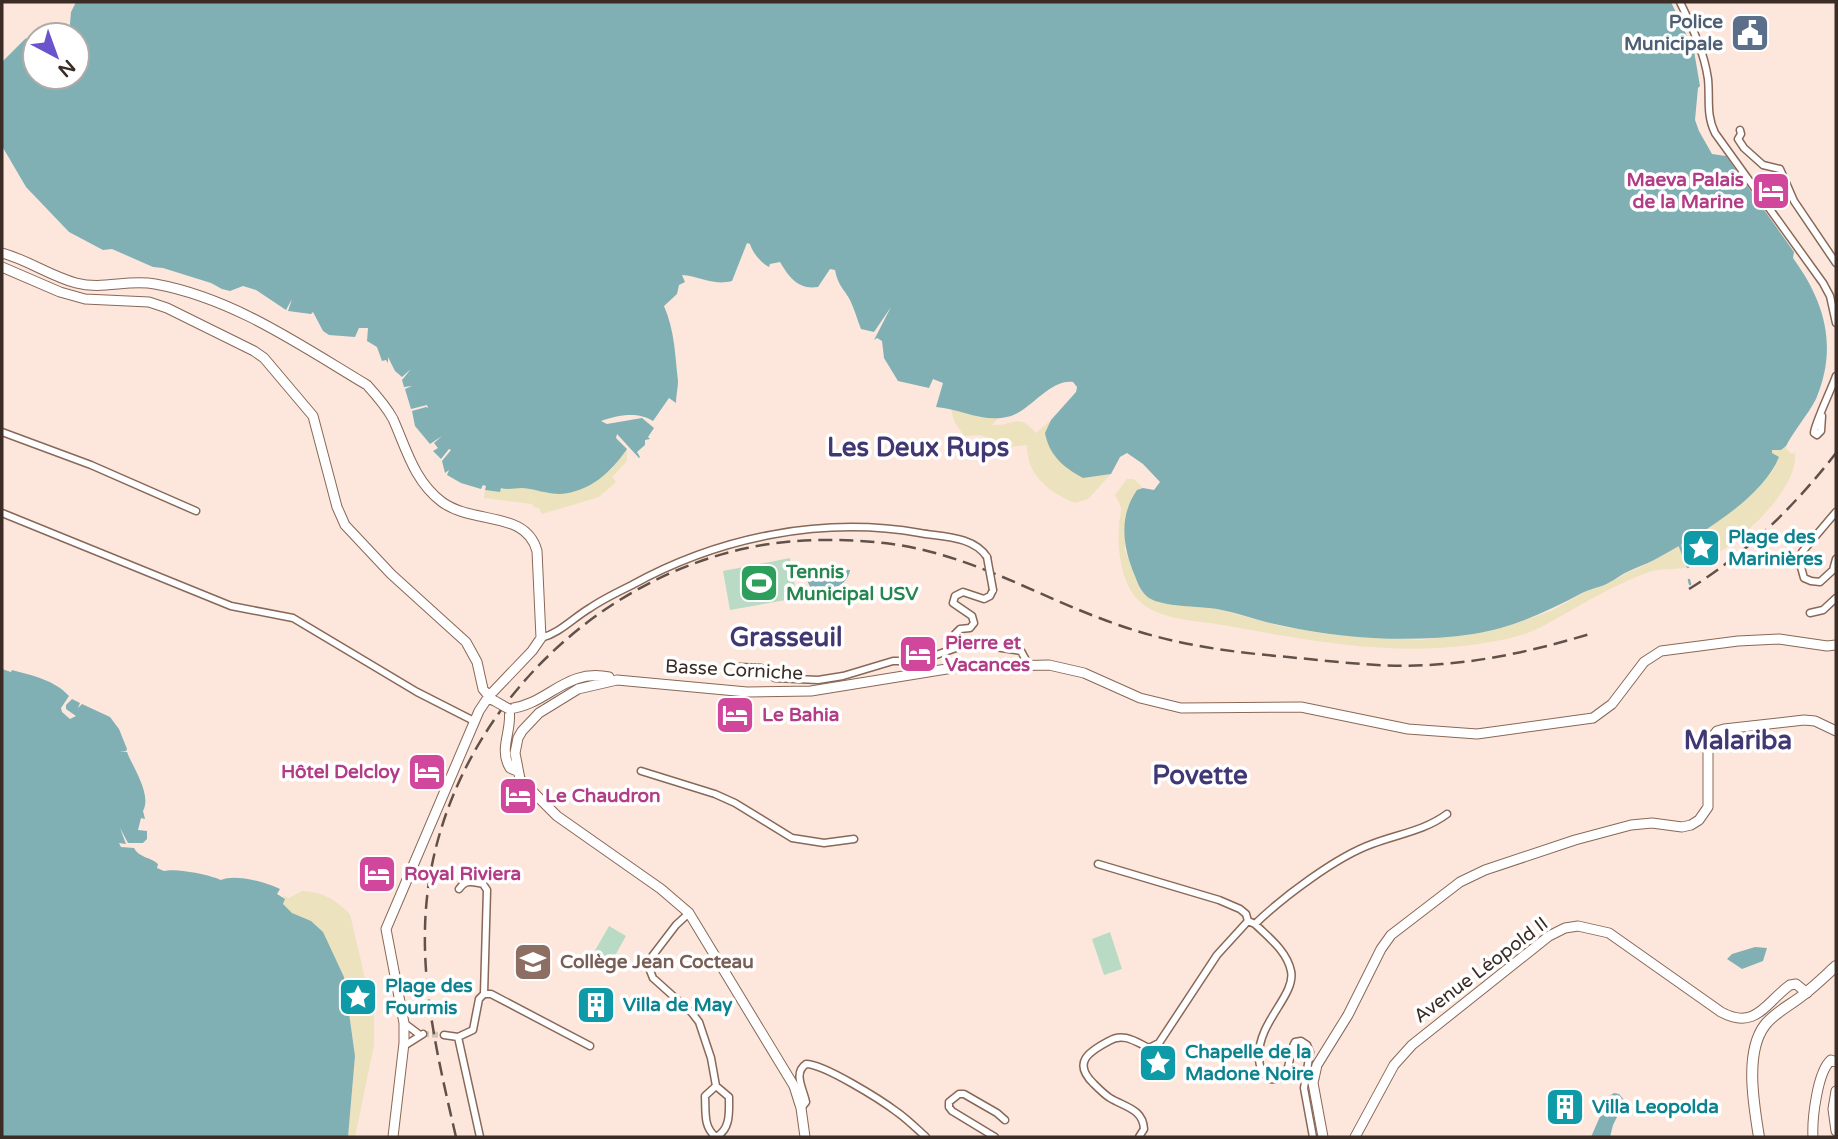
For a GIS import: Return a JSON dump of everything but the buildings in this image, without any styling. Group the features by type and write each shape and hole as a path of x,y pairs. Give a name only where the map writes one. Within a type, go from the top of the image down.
{"main road":[{"path":"2,253 28,261 72,282 96,286 129,282 158,284 224,304 250,316 367,385 388,412 405,451 433,494 455,511 514,524 524,529 534,542 537,551 541,638 474,722 386,929 404,1023 404,1046 393,1137"},
{"path":"2,267 60,292 85,299 137,300 167,308 264,358 313,416 337,507 345,525 391,575 466,642 477,662 484,689 491,698 512,711"},
{"name":"Basse Corniche","path":"517,771 516,746 522,731 539,713 579,689 617,680 781,693 851,687 959,667 1028,664 1060,666 1084,673 1140,698 1181,708 1301,707 1408,729 1476,734 1592,718 1612,704 1644,662 1661,652 1738,641 1779,639 1836,645"},
{"path":"512,711 568,682 588,675 617,680"},
{"path":"568,682 579,689"},
{"path":"512,711 505,753 510,768 517,771 525,785 556,816 662,889 689,913 794,1086 801,1108 805,1137"},
{"path":"1323,1137 1313,1083 1317,1065 1348,1015 1381,949 1391,934 1411,918 1460,882 1522,857 1631,825 1692,825 1708,807 1707,750 1708,742 1717,732 1804,720 1815,721 1836,731"},
{"name":"Avenue Léopold II","path":"1355,1137 1394,1065 1412,1045 1549,936 1565,928 1578,926 1609,933 1734,1019 1743,1019 1759,1013 1790,985 1796,984 1807,993"},
{"path":"1759,1137 1752,1069 1754,1048 1766,1024 1807,993 1836,966"},
{"path":"1813,1137 1815,1106 1826,1064 1831,1060 1836,1062"},
{"path":"1836,1091 1833,1109 1836,1131"}],"street":[{"path":"1680,2 1703,54 1708,79 1709,121 1722,145 1822,283 1830,296 1836,323"},
{"path":"1740,130 1738,139 1744,148 1763,165 1774,166 1782,172 1794,201 1836,263"},
{"path":"1822,415 1836,376"},
{"path":"2,432 91,465 196,512"},
{"path":"1836,512 1802,552 1799,561 1804,578 1811,582 1820,582 1833,570 1836,559"},
{"path":"2,513 231,606 293,618 416,692 474,722"},
{"path":"541,638 554,635 589,608 662,568 712,550 780,533 834,527 909,531 975,544 987,557 993,590 990,596 984,599 963,592 955,596 953,603 972,616 974,623 970,628 960,629 956,634 960,644"},
{"path":"1810,613 1823,610 1836,598"},
{"path":"740,667 761,668 775,678 818,680 843,676 893,661 919,661 948,652 960,644 1021,651 1028,664"},
{"path":"640,771 736,803 792,838 824,843 854,839"},
{"path":"1139,1137 1144,1129 1141,1116 1109,1098 1088,1078 1084,1072 1083,1061 1087,1055 1112,1038 1126,1038 1149,1048 1159,1043 1217,955 1251,922 1345,856 1371,844 1420,830 1447,814"},
{"path":"1098,863 1240,909 1284,955 1292,976 1287,992 1259,1039 1260,1069 1270,1079 1282,1078 1288,1071 1293,1046 1298,1041 1307,1045 1310,1052 1304,1088 1312,1137"},
{"path":"444,1035 458,1037 473,1030 479,999 484,994 487,890 483,884 469,881 459,889"},
{"path":"689,913 676,925 648,963 653,978 699,1022 711,1058 716,1086 729,1097 726,1128 716,1137 706,1125 705,1096 716,1086"},
{"path":"484,994 491,994 590,1046"},
{"path":"404,1023 421,1034 404,1046"},
{"path":"458,1037 480,1137"},
{"path":"801,1108 806,1102 798,1076 799,1070 806,1063 811,1063 898,1112 926,1137"},
{"path":"995,1137 952,1111 949,1102 959,1094 964,1094 1005,1120"}],"green space":[{"path":"790,558 797,598 730,610 723,571"},
{"path":"609,926 626,936 607,970 589,961"},
{"path":"1110,932 1122,969 1104,975 1092,939"}],"sand":[{"path":"951,409 980,417 999,417 992,425 1016,421 1024,423 1036,433 1051,420 1046,436 1052,450 1065,466 1083,478 1111,474 1088,499 1075,503 1057,494 1035,474 1027,445 1000,448 993,439 979,435 964,436 954,421"},
{"name":"Plage des Marinières","path":"1786,446 1792,454 1795,453 1793,469 1786,486 1759,520 1724,549 1693,566 1651,571 1636,577 1532,631 1480,644 1407,649 1370,647 1297,638 1167,616 1138,600 1132,593 1121,565 1121,509 1115,495 1127,479 1134,479 1143,488 1139,489 1128,508 1125,550 1140,588 1152,600 1217,609 1280,626 1326,634 1420,640 1475,633 1551,611 1694,538 1737,507 1773,471 1775,456 1772,450 1781,450"},
{"path":"627,449 627,461 612,477 616,482 599,497 542,514 539,508 532,504 484,498 485,490 500,492 501,488 525,488 545,492 611,470"},
{"name":"Plage des Fourmis","path":"302,891 328,897 350,914 374,1017 374,1045 355,1137 348,1137 355,1056 344,977 316,925 292,913 283,905 285,899 282,895 289,898"}],"water":[{"path":"76,2 1671,2 1694,51 1700,86 1695,120 1699,131 1712,154 1726,156 1794,252 1793,258 1820,308 1827,343 1823,380 1816,399 1786,446 1781,450 1772,450 1772,453 1779,457 1770,473 1758,489 1725,517 1688,541 1605,585 1516,623 1450,637 1402,639 1330,634 1275,624 1217,609 1172,605 1149,598 1140,588 1131,565 1125,544 1125,522 1131,500 1137,490 1154,490 1160,482 1143,464 1127,453 1120,457 1111,474 1083,478 1058,460 1045,433 1051,420 1076,392 1077,387 1073,382 1057,385 1019,412 1001,418 982,417 936,407 943,383 933,379 929,388 898,381 884,358 882,341 877,338 874,340 891,307 874,332 861,329 851,301 835,270 830,269 818,287 805,286 791,277 780,262 770,264 769,267 760,261 747,243 732,281 712,282 682,275 685,282 679,285 677,294 664,306 675,353 678,381 676,403 669,398 653,421 641,416 627,415 601,421 607,424 642,418 654,428 648,437 650,439 645,440 645,445 637,452 639,458 617,434 616,438 627,449 607,473 581,489 560,494 522,488 501,488 500,492 485,490 486,486 483,485 481,489 461,483 447,475 449,470 445,473 442,461 451,450 441,459 433,451 438,448 434,443 442,436 430,444 415,426 412,411 428,408 427,405 411,409 405,389 412,386 404,387 402,380 411,369 402,377 395,371 388,357 388,363 386,360 382,361 377,347 367,341 368,328 359,328 355,337 329,335 323,331 313,312 288,311 292,299 286,310 256,290 243,286 230,291 222,289 211,283 153,267 112,249 103,250 69,232 26,187 2,146 2,62 21,43 21,91 91,91 91,21 70,21"},
{"path":"813,567 850,571 841,584 816,591 809,585 808,580 809,571"},
{"path":"2,669 42,679 63,690 69,696 61,708 70,719 76,716 66,709 72,699 80,703 78,708 82,704 110,717 119,729 127,749 120,751 127,752 141,781 145,797 145,819 141,818 138,830 147,831 147,839 143,843 128,843 120,828 126,844 119,843 121,847 134,848 164,871 193,872 221,880 241,878 273,886 280,889 277,894 285,899 283,904 292,913 311,921 323,932 344,977 355,1056 348,1137 2,1137"},
{"path":"1755,947 1767,948 1763,961 1742,969 1727,959 1732,954"},
{"path":"1619,1094 1625,1101 1610,1137 1591,1137 1609,1096"}],"waterway":[{"path":"1680,546 1688,567"},
{"path":"1689,580 1690,584"}],"tunnel":[{"path":"423,1034 444,1035"}],"railway":[{"path":"1689,589 1731,560 1768,528 1836,453"},
{"path":"456,1137 431,1014 425,920 428,889 441,828 464,771 496,717 535,669 581,628 632,593 688,566 747,548 782,542 838,540 892,544 950,557 1086,613 1156,636 1243,653 1365,664 1404,666 1481,660 1593,633"}],"place":[{"name":"Police Municipale","path":"1750,33"},
{"name":"Maeva Palais de la Marine","path":"1771,191"},
{"name":"Plage des Marinières","path":"1701,548"},
{"name":"Tennis Municipal USV","path":"759,583"},
{"name":"Pierre et Vacances","path":"918,654"},
{"name":"Le Bahia","path":"735,715"},
{"name":"Hôtel Delcloy","path":"427,772"},
{"name":"Le Chaudron","path":"518,796"},
{"name":"Royal Riviera","path":"377,874"},
{"name":"Collège Jean Cocteau","path":"533,962"},
{"name":"Plage des Fourmis","path":"358,997"},
{"name":"Villa de May","path":"596,1005"},
{"name":"Chapelle de la Madone Noire","path":"1158,1063"},
{"name":"Villa Leopolda","path":"1565,1107"}],"district":[{"name":"Les Deux Rups","path":"918,447"},
{"name":"Grasseuil","path":"786,637"},
{"name":"Malariba","path":"1738,740"},
{"name":"Povette","path":"1200,775"}]}
